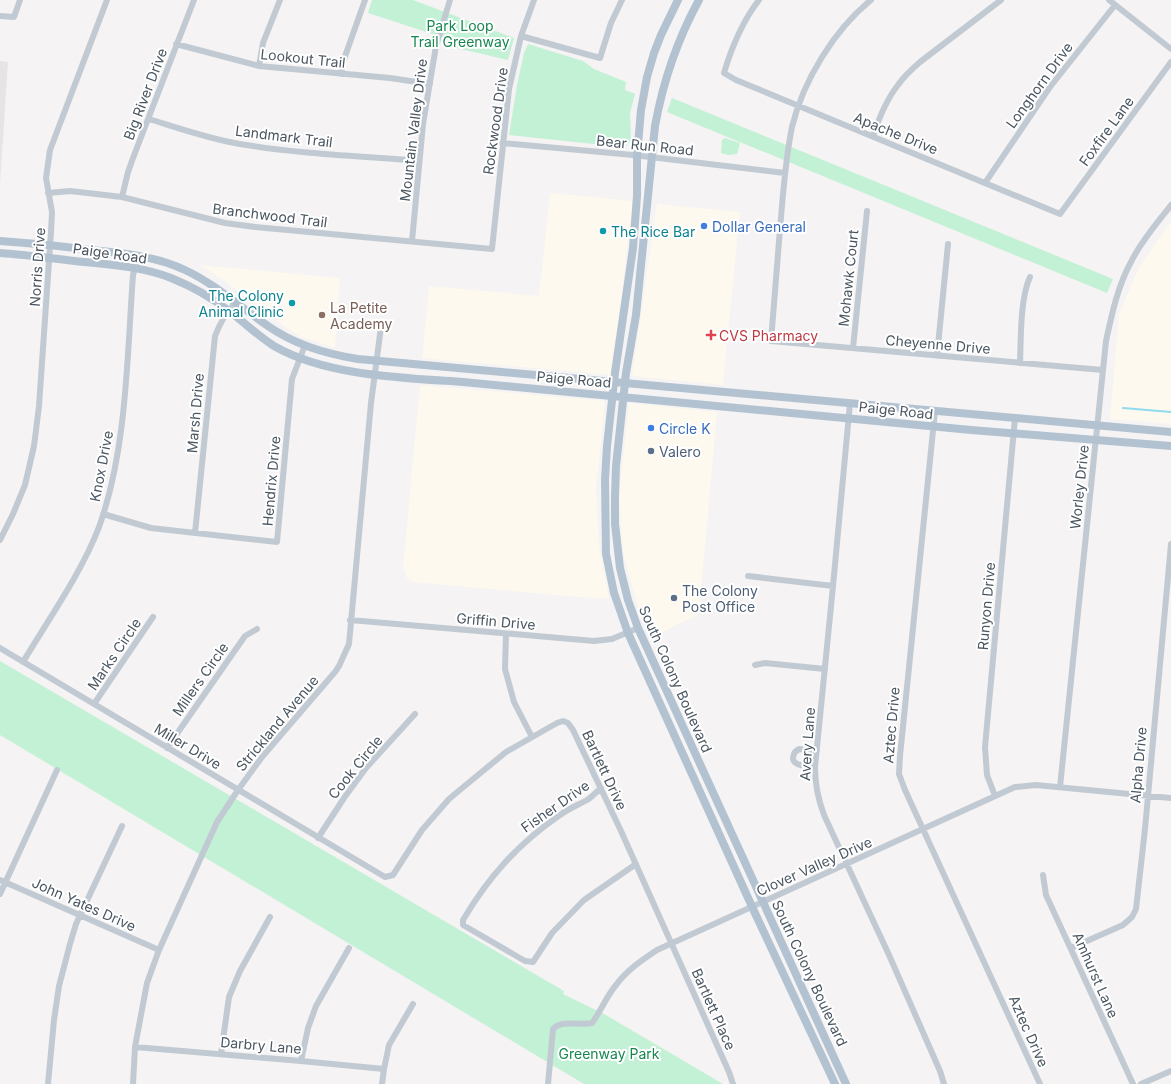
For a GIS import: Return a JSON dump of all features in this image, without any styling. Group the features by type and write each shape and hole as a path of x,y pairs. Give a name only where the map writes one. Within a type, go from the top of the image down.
{"main road":[{"name":"South Colony Boulevard","path":"678,0 661,35 647,77 641,110 637,156 637,196 633,248 612,396 605,480 606,554 614,593 628,633 752,907 835,1084"},
{"name":"South Colony Boulevard","path":"699,0 681,37 667,74 655,126 643,250 625,383 616,466 615,524 617,551 628,600 638,628 762,902 828,1041 846,1084"},
{"name":"Paige Road","path":"0,240 138,255 151,258 185,270 203,280 284,336 334,355 376,361 1171,432"},
{"path":"633,248 643,250"},
{"name":"Paige Road","path":"0,253 149,271 184,284 204,294 228,310 262,338 276,347 314,362 375,374 933,426 1171,446"},
{"path":"625,309 631,307 637,302"},
{"path":"497,385 499,372"},
{"path":"713,391 714,405"},
{"path":"605,525 615,524"},
{"path":"611,578 620,568"},
{"path":"680,746 689,741"}],"street":[{"path":"0,16 14,17 20,0"},
{"name":"Norris Drive","path":"0,540 25,485 34,446 39,406 50,258 52,212 46,178 50,150 107,0"},
{"name":"Big River Drive","path":"122,197 128,172 194,0"},
{"path":"259,66 263,43 280,0"},
{"path":"341,74 343,62 365,0"},
{"name":"Mountain Valley Drive","path":"412,241 423,124 436,46 450,0"},
{"name":"Rockwood Drive","path":"492,249 502,143 509,89 521,36 534,0"},
{"path":"521,36 600,58 611,23 622,0"},
{"name":"Apache Drive","path":"759,0 749,13 734,42 724,73 736,80 1060,214"},
{"path":"785,173 793,126 810,78 821,58 848,22 871,0"},
{"path":"873,136 889,98 897,85 910,71 1001,0"},
{"path":"1109,0 1171,49"},
{"name":"Longhorn Drive","path":"985,183 1050,87 1115,5"},
{"name":"Lookout Trail","path":"176,44 259,66 390,78 430,84"},
{"name":"Foxfire Lane","path":"1060,214 1171,62"},
{"name":"Landmark Trail","path":"149,119 239,144 419,161"},
{"name":"Bear Run Road","path":"502,143 637,156 785,173"},
{"name":"Cheyenne Drive","path":"785,173 771,341 1103,370"},
{"name":"Branchwood Trail","path":"48,193 70,191 122,197 225,223 492,249"},
{"name":"Worley Drive","path":"1060,787 1097,425 1110,321 1119,289 1132,259 1171,205"},
{"name":"Mohawk Court","path":"853,348 867,211"},
{"path":"937,356 948,244"},
{"name":"Knox Drive","path":"23,662 76,574 103,514 115,466 122,418 134,268 138,255"},
{"path":"1020,363 1024,298 1030,277"},
{"name":"Marsh Drive","path":"195,533 215,336 219,325 228,310 236,302"},
{"name":"Strickland Avenue","path":"133,1084 135,1047 147,983 159,950 217,822 262,757 340,666 349,644 350,620 376,361 381,327"},
{"name":"Hendrix Drive","path":"103,514 151,528 277,542 292,379 305,345"},
{"name":"Avery Lane","path":"850,403 834,586 816,751 815,780 820,805 912,1007 940,1071 944,1084"},
{"name":"Aztec Drive","path":"935,411 899,765 901,781 1040,1084"},
{"name":"Runyon Drive","path":"995,796 987,775 986,747 1015,418"},
{"name":"Alpha Drive","path":"1070,948 1123,924 1132,918 1136,909 1171,544"},
{"path":"748,576 834,586"},
{"name":"Marks Circle","path":"94,704 153,617"},
{"name":"Griffin Drive","path":"350,620 594,641 612,639 638,628"},
{"name":"Millers Circle","path":"166,748 245,636 257,629"},
{"path":"506,634 505,669 514,702 532,736"},
{"name":"Miller Drive","path":"0,648 385,877"},
{"path":"755,665 765,662 825,670"},
{"name":"Cook Circle","path":"318,838 366,768 415,714"},
{"name":"Bartlett Drive","path":"385,877 393,874 422,830 449,799 506,752 532,736 563,721 568,723 573,730 672,944"},
{"path":"815,767 798,765 794,762 793,757 795,752 799,749 816,751"},
{"path":"0,894 2,881 57,770"},
{"name":"Clover Valley Drive","path":"548,1084 552,1036 557,1025 563,1023 592,1023 622,976 644,958 657,950 1020,786 1036,785 1171,798"},
{"name":"Fisher Drive","path":"601,788 588,799 561,814 522,844 480,892 463,920 463,925 524,961 533,962 552,933 584,900 636,864"},
{"path":"48,1084 59,986 72,937 76,924 122,826"},
{"name":"Amhurst Lane","path":"1043,875 1046,895 1133,1084"},
{"name":"John Yates Drive","path":"2,881 159,950"},
{"path":"221,1054 229,998 240,971 270,917"},
{"name":"Bartlett Place","path":"672,944 733,1084"},
{"path":"302,1061 308,1028 316,1006 349,948"},
{"path":"382,1084 391,1039 413,1004"},
{"name":"Darbry Lane","path":"135,1047 384,1069"},
{"path":"1141,1084 1171,1071"}],"shaded area":[{"path":"0,61 8,62 0,183"},
{"path":"550,193 633,201 621,301 610,375 422,358 429,286 539,296"},
{"path":"657,204 740,212 723,385 632,376"},
{"path":"1171,222 1171,424 1110,419 1119,314 1140,265"},
{"path":"201,265 340,278 335,348 299,336"},
{"path":"420,385 605,401 596,489 599,545 609,599 412,582 406,577 403,567"},
{"path":"629,403 717,412 699,614 658,634 641,619 623,553 619,497"}],"green space":[{"name":"Park Loop Trail Greenway","path":"372,0 413,0 514,38 508,60 444,45 445,38 368,13"},
{"path":"528,44 583,61 594,69 626,82 625,90 635,94 630,113 631,140 628,144 622,147 509,135 517,85 524,53"},
{"path":"672,98 1113,279 1107,293 667,112"},
{"path":"725,138 740,143 737,154 728,155 721,153 722,140"},
{"name":"Greenway Park","path":"0,661 564,991 563,994 604,1014 723,1084 584,1084 0,735"}],"waterway":[{"path":"1123,408 1171,412"}],"place":[{"name":"Dollar General","path":"704,226"},
{"name":"The Rice Bar","path":"603,231"},
{"name":"The Colony Animal Clinic","path":"292,303"},
{"name":"La Petite Academy","path":"322,315"},
{"name":"CVS Pharmacy","path":"711,335"},
{"name":"Circle K","path":"651,428"},
{"name":"Valero","path":"651,451"},
{"name":"The Colony Post Office","path":"674,598"}]}
